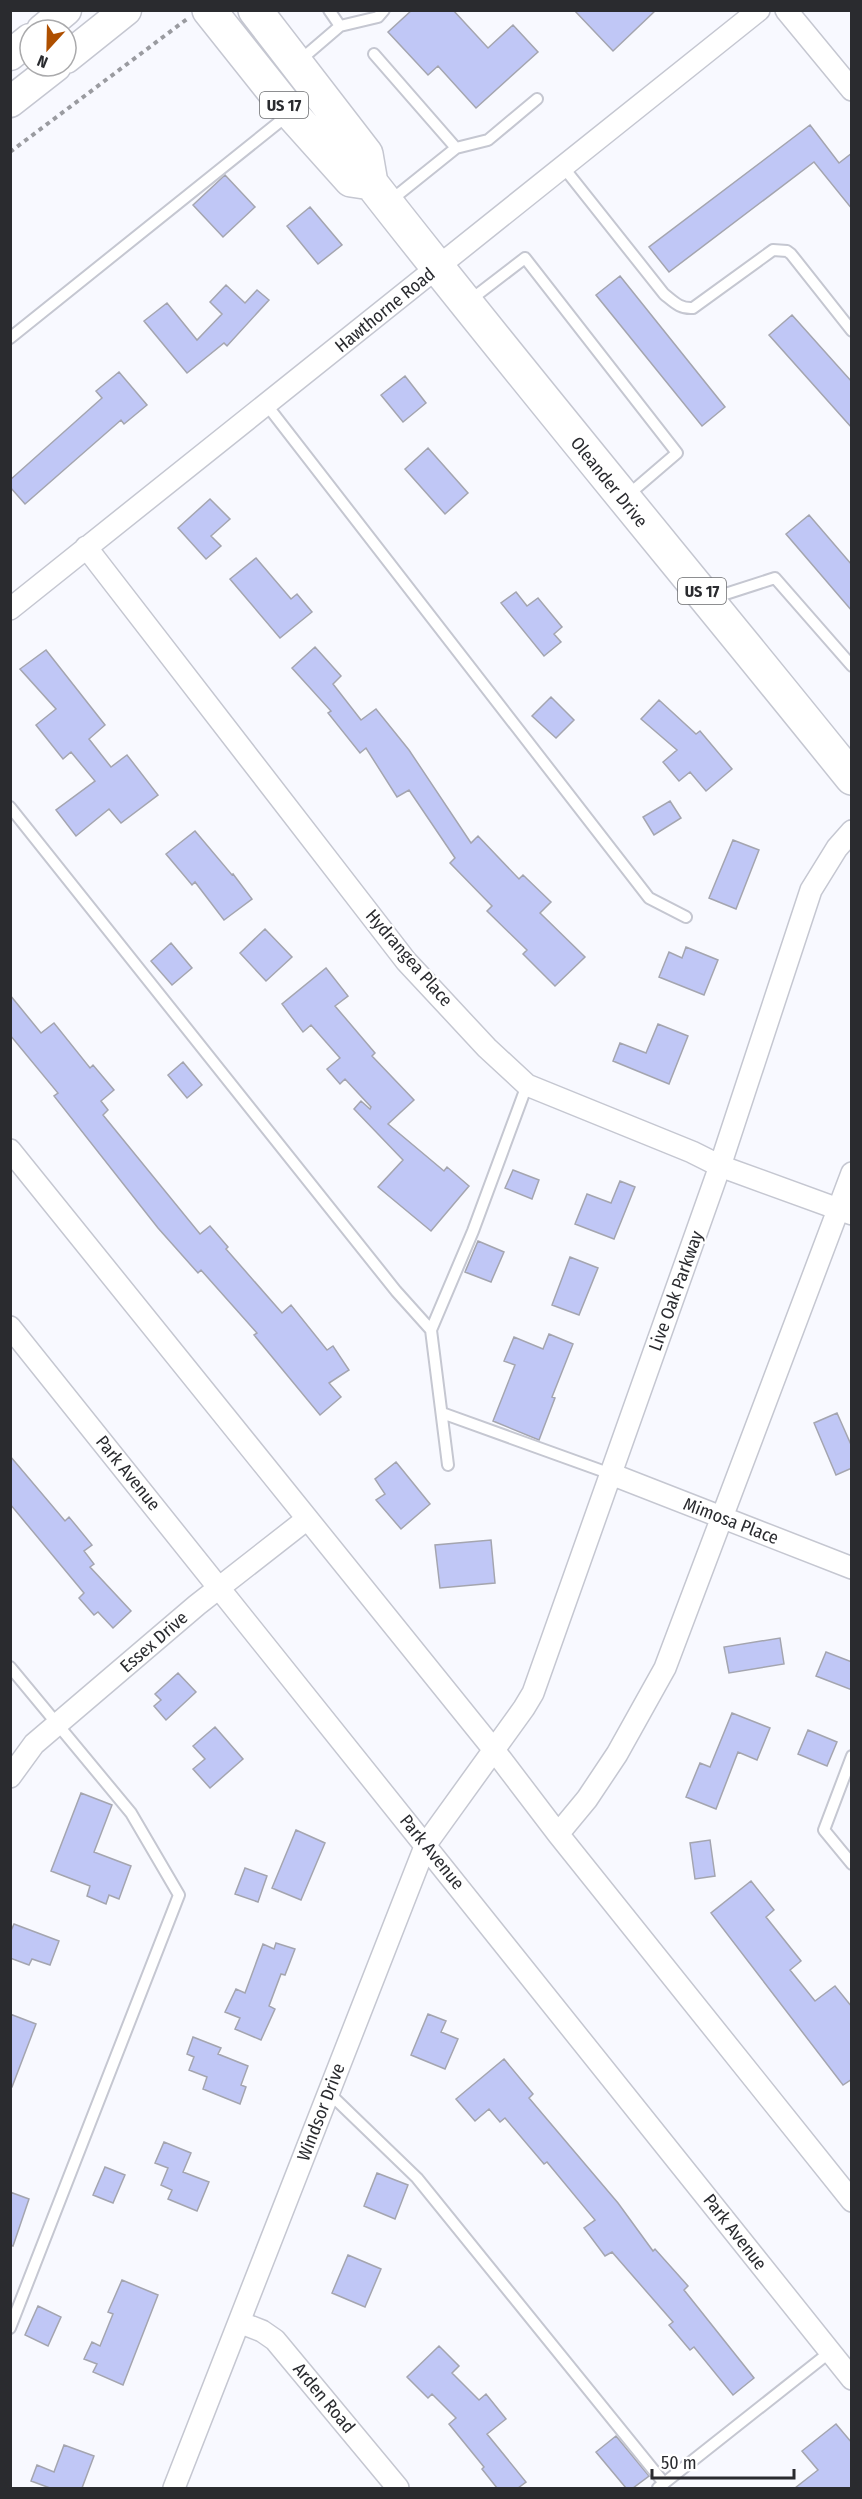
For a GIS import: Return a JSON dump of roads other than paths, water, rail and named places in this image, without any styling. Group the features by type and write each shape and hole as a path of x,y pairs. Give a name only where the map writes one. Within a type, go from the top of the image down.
{"main road":[{"path":"78,48 126,10"},
{"name":"Oleander Drive","path":"255,10 366,154 379,193 623,499 709,599 852,778"},
{"name":"US 17","path":"200,13 351,180 379,193"},
{"path":"10,102 41,78"}],"street":[{"name":"Hawthorne Road","path":"10,609 759,10"},
{"path":"786,10 852,90"},
{"name":"Hydrangea Place","path":"86,547 406,961 488,1048 527,1085 692,1152 720,1166 845,1211"},
{"name":"Live Oak Parkway","path":"494,1750 533,1693 720,1166 811,890 837,848 852,831"},
{"path":"10,1150 494,1750 558,1834 852,2201"},
{"path":"558,1834 587,1800 617,1754 664,1668 845,1211 852,1173"},
{"name":"Park Avenue","path":"10,1327 220,1586 852,2379"},
{"name":"Mimosa Place","path":"611,1474 852,1568"},
{"name":"Essex Drive","path":"10,1777 34,1744 220,1586 307,1519"},
{"name":"Windsor Drive","path":"174,2488 426,1844 494,1750"},
{"name":"Arden Road","path":"239,2322 262,2331 275,2340 398,2488"}],"lane":[{"path":"328,10 340,26"},
{"path":"297,62 340,26 378,17 384,10"},
{"path":"374,54 456,148"},
{"path":"379,193 456,148 488,140 537,99"},
{"path":"10,338 291,113"},
{"path":"564,168 664,294 684,309 693,308 772,250 781,250 791,254 852,331"},
{"path":"466,303 525,258 677,453 623,499"},
{"path":"266,404 649,898 686,917"},
{"path":"709,599 775,578 852,666"},
{"path":"10,807 396,1291 432,1329"},
{"path":"448,1465 432,1329 527,1085"},
{"path":"442,1413 611,1474"},
{"path":"10,1667 131,1814 179,1895 10,2328"},
{"path":"852,1756 824,1830 852,1864"},
{"path":"329,2092 417,2178 661,2486 830,2352"}]}
